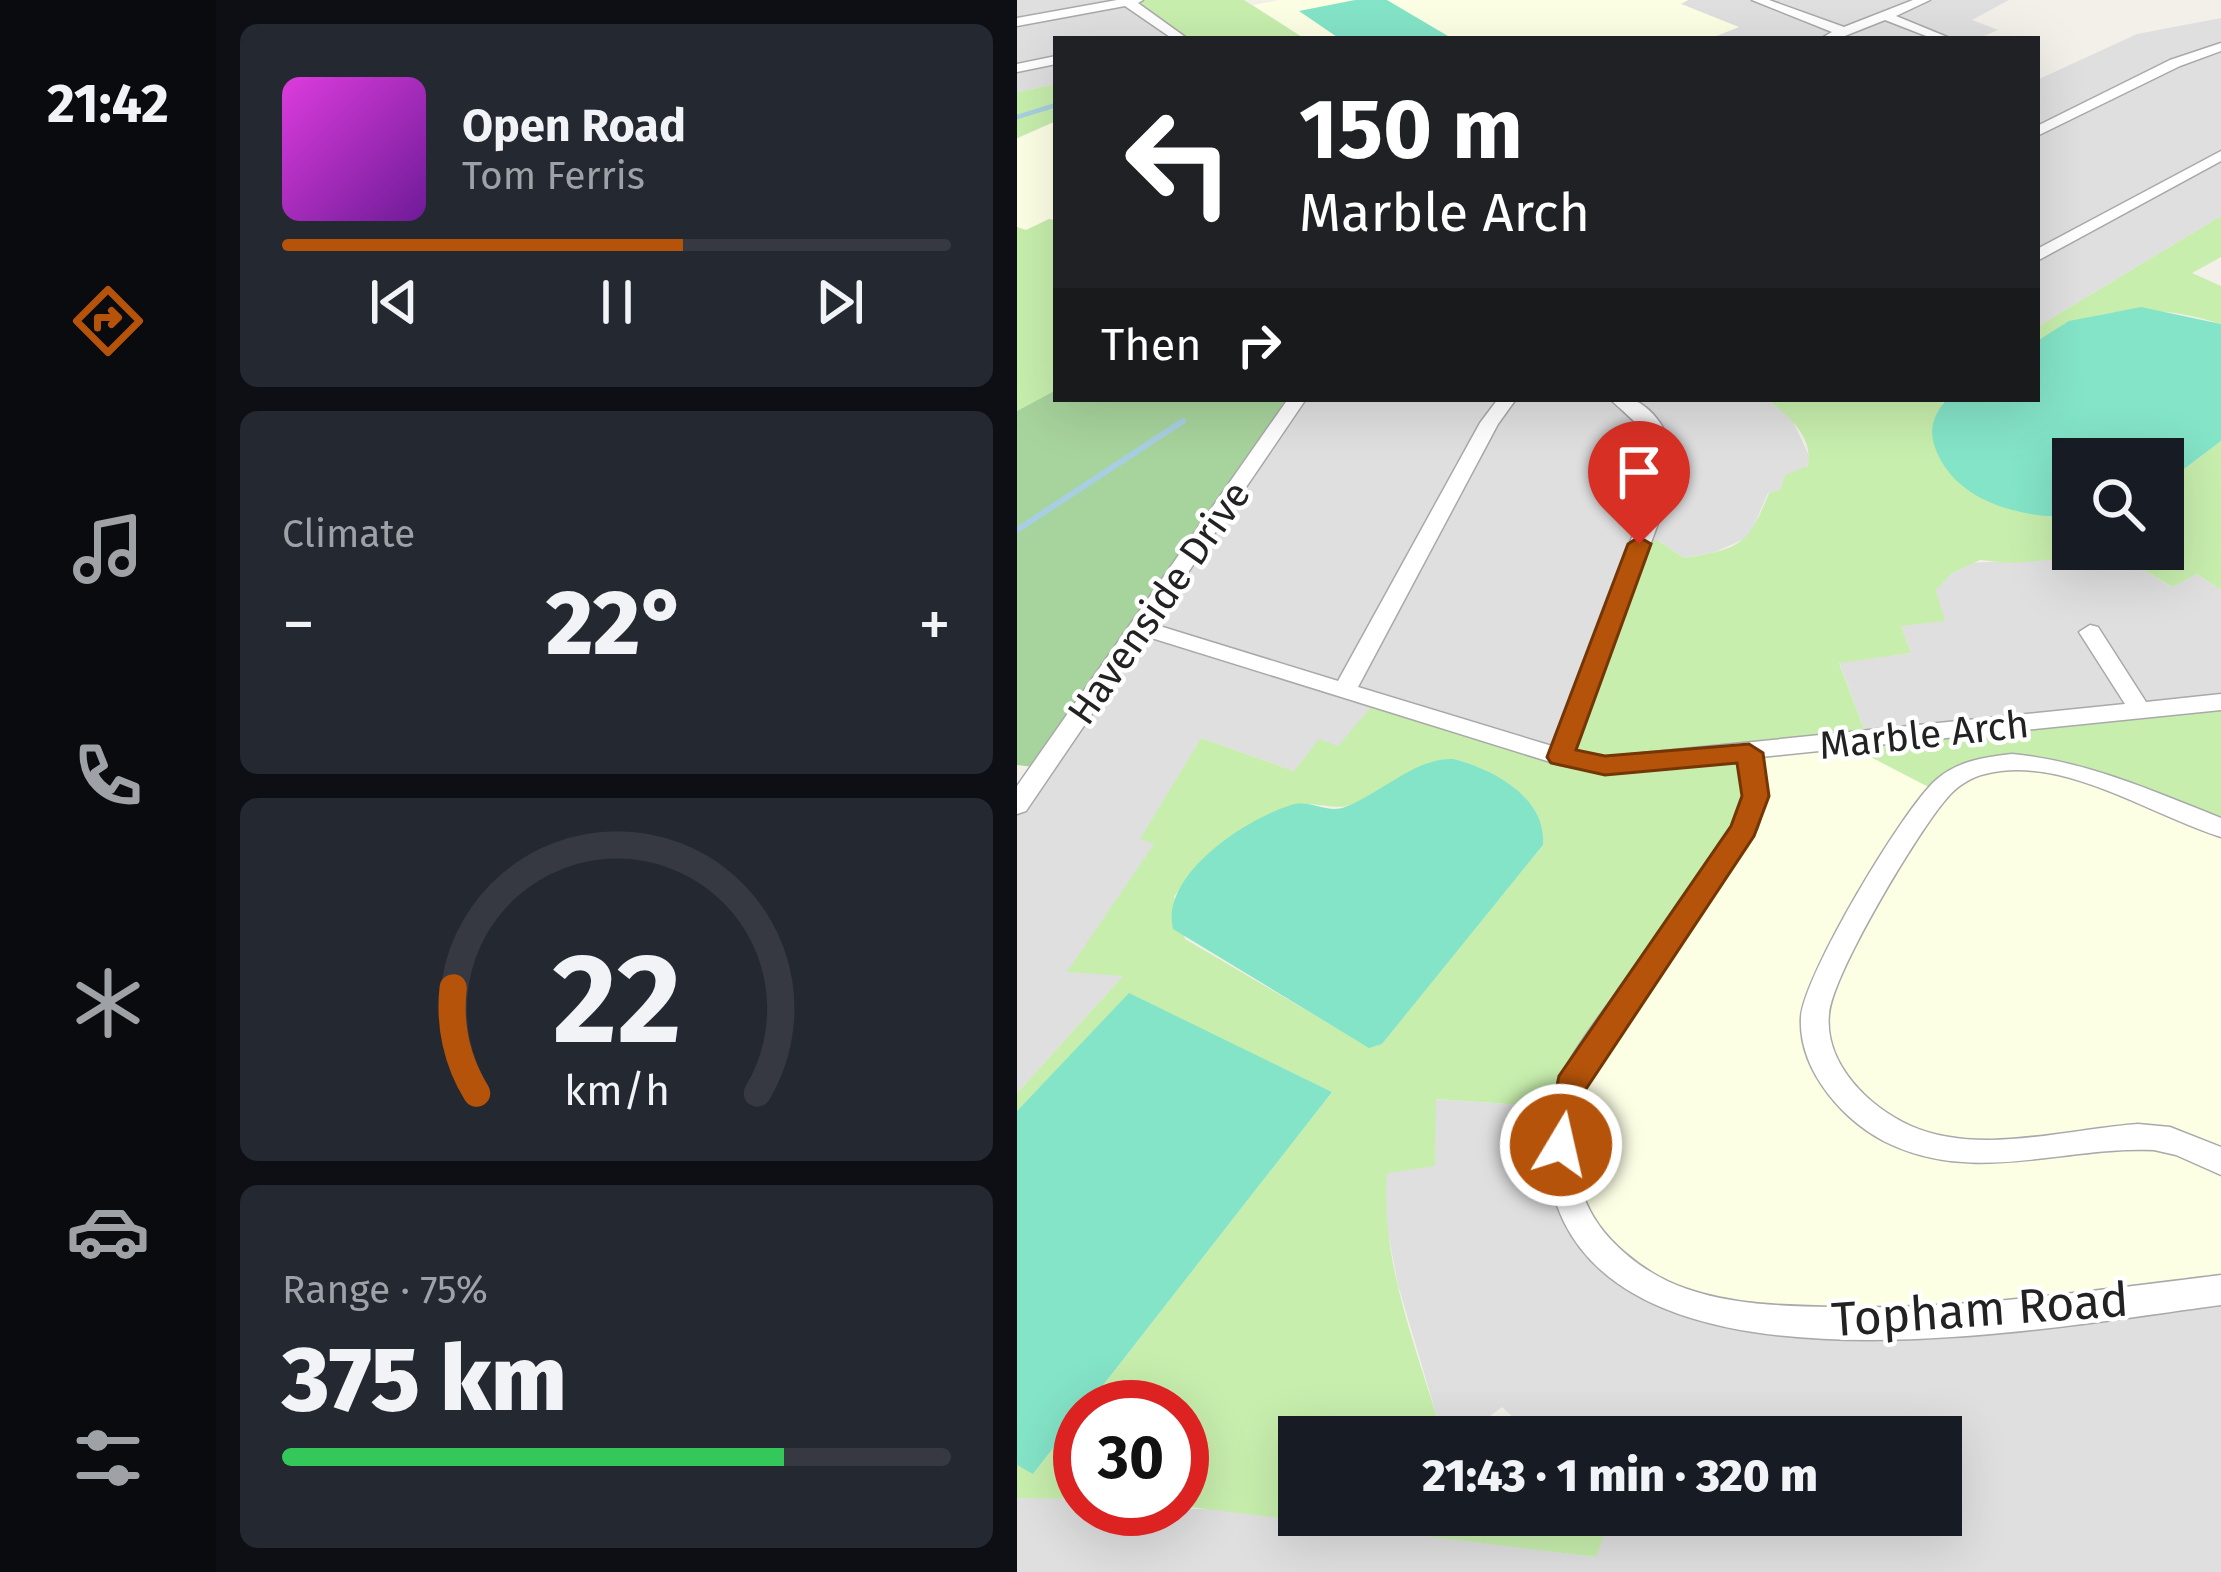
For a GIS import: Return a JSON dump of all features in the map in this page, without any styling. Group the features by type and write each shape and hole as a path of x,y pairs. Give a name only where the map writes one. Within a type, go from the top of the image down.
{"street":[{"path":"1758,0 1844,32"},
{"path":"1834,36 1924,0"},
{"path":"1017,22 1133,1 1173,36"},
{"path":"1885,16 1938,36"},
{"path":"2040,130 2175,63 2221,47"},
{"path":"1017,68 1053,61"},
{"path":"2040,254 2221,155"},
{"name":"Havenside Drive","path":"1017,805 1295,402"},
{"path":"1345,689 1505,402"},
{"path":"1560,757 1667,472 1662,443 1647,419 1623,402"},
{"name":"Marble Arch","path":"1142,628 1560,757 1605,765 2221,703"},
{"path":"2090,632 2140,710"},
{"name":"Topham Road","path":"1749,753 1755,796 1745,829 1598,1041 1564,1107 1561,1145 1568,1192 1575,1214 1605,1253 1639,1282 1665,1296 1724,1314 1783,1321 1898,1324 2024,1318 2221,1290"},
{"path":"2221,828 2053,767 1995,764 1964,772 1938,791 1870,902 1828,972 1814,1018 1820,1053 1841,1089 1875,1120 1919,1144 1980,1151 2146,1136 2184,1144 2221,1162"}],"shaded area":[{"path":"1017,0 1126,0 1178,36 1053,36 1053,85 1017,92"},
{"path":"1280,0 1688,0 1681,4 1739,27 1716,36 1300,36 1253,5"},
{"path":"2009,0 1972,20 1998,30 1984,36 1716,36 1737,27 1679,3"},
{"path":"2221,18 2221,216 2040,325 2040,79 2137,34"},
{"path":"1053,122 1053,221 1025,230 1017,227 1017,139"},
{"path":"1296,402 1769,402 1791,417 1811,460 1805,469 1785,475 1780,490 1768,493 1749,537 1715,552 1684,558 1659,541 1560,757 1338,746 1294,771 1201,738 1141,839 1155,843 1069,972 1124,975 1017,1093 1017,806"},
{"path":"2052,559 2052,570 2144,570 2171,587 2197,574 2221,590 2221,702 1869,742 1839,662 1911,653 1901,626 1952,573 1969,563"},
{"path":"1869,742 1966,774 2036,766 2221,830 2221,1289 1784,1320 1640,1282 1570,1193 1562,1130 1751,753"},
{"path":"1435,1099 1565,1108 2221,1289 2221,1572 1017,1572 1017,1498 1034,1497 1053,1498 1053,1536 1209,1536 1209,1509 1219,1509 1278,1517 1278,1536 1430,1536 1595,1557 1603,1536 1962,1536 1962,1416 1512,1416 1502,1407 1490,1416 1437,1416 1398,1285 1384,1212 1387,1172 1435,1165"}],"green space":[{"path":"1126,0 1244,0 1300,36 1178,36"},
{"path":"1355,0 1387,0 1448,36 1336,36 1299,11"},
{"path":"1053,85 1053,122 1017,138 1017,92"},
{"path":"2221,216 2221,257 2192,273 2221,286 2221,324 2173,313 2126,311 2081,320 2040,339 2040,325"},
{"path":"1053,220 1053,392 1017,411 1017,227 1026,230"},
{"path":"2141,307 2221,324 2221,441 2184,469 2184,438 2052,438 2052,516 2012,510 1975,494 1959,483 1936,450 1935,417 1945,402 2040,402 2040,339 2069,321"},
{"path":"1053,392 1053,402 1296,402 1043,768 1017,765 1017,411"},
{"path":"1769,402 1944,402 1995,503 2052,517 2052,560 1980,560 1952,573 1936,590 1945,621 1901,626 1911,653 1839,663 1869,742 2221,702 2221,830 2075,775 1998,765 1940,793 1863,753 1868,743 1751,753 1756,798 1565,1108 1436,1099 1435,1166 1387,1173 1386,1206 1395,1273 1436,1416 1278,1416 1278,1518 1209,1509 1209,1380 1107,1380 1332,1092 1129,994 1017,1111 1017,1093 1123,976 1067,972 1154,844 1140,839 1201,738 1294,771 1319,739 1338,746 1377,700 1559,756 1642,537 1659,541 1684,558 1740,542 1769,493 1780,490 1785,475 1808,466 1803,436","holes":["1441,760 1469,764 1514,788 1536,813 1543,845 1382,1044 1369,1047 1185,939 1174,897 1213,853 1262,821 1299,806 1353,804"]},
{"path":"2221,441 2221,590 2197,574 2172,587 2144,570 2184,570 2184,469"},
{"path":"1454,759 1500,778 1527,799 1542,828 1543,845 1382,1044 1369,1048 1173,929 1172,909 1180,889 1230,836 1291,805 1345,807 1412,770"},
{"path":"1129,993 1332,1092 1107,1380 1053,1380 1053,1448 1033,1474 1017,1465 1017,1111"},
{"path":"1053,1449 1053,1499 1017,1498 1017,1465 1034,1473"},
{"path":"1426,1536 1604,1536 1596,1557"}],"waterway":[{"path":"1017,117 1053,106"},
{"path":"1017,530 1183,421"}],"route":[{"path":"1561,1145 1571,1086 1753,813 1749,753 1605,765 1560,757 1639,544"}]}
